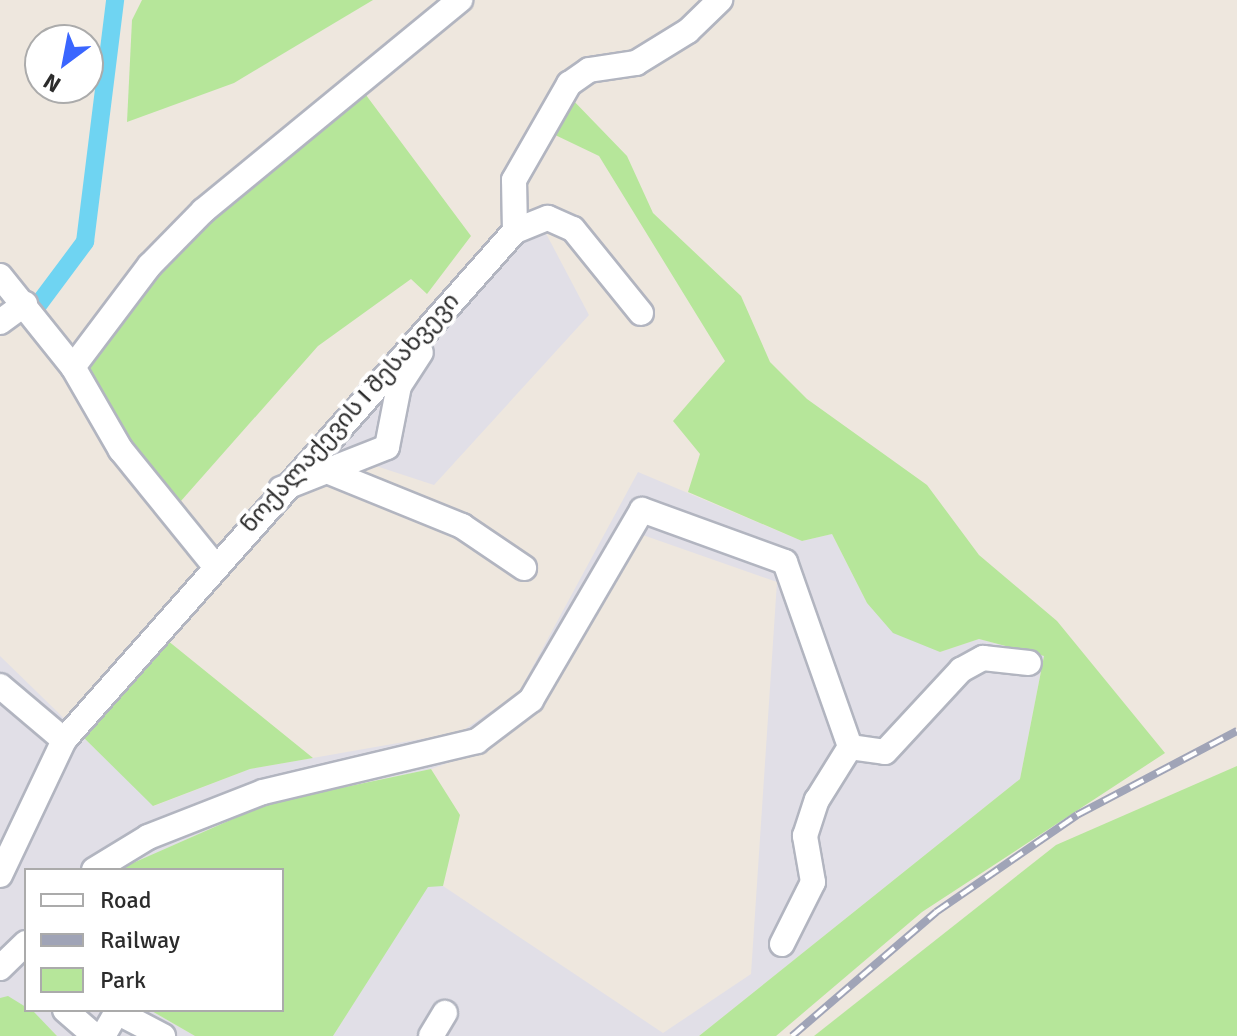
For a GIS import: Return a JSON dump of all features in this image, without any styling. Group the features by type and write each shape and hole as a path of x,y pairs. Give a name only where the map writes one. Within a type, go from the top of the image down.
{"street":[{"path":"73,367 150,265 203,211 460,0"},
{"path":"641,313 573,229 548,218 515,231 514,180 569,84 589,70 636,63 688,31 720,0"},
{"name":"ნოქალაქევის I შესახვევი","path":"0,875 64,740 281,489 515,231"},
{"path":"0,276 73,367 121,450 215,566"},
{"path":"0,322 25,304"},
{"path":"281,489 387,447 399,386 446,324"},
{"path":"329,472 462,526 524,568"},
{"path":"97,868 148,837 263,792 477,741 531,700 634,520 654,509 785,562 850,747"},
{"path":"850,747 885,752 961,670 983,658 1029,663"},
{"path":"0,686 64,740"},
{"path":"782,944 813,882 805,836 817,800 850,747"},
{"path":"11,969 24,946"},
{"path":"67,1012 95,1036"},
{"path":"103,1036 117,1012 163,1036"},
{"path":"431,1036 445,1013"}],"shaded area":[{"path":"541,224 589,315 434,485 370,464 308,456 499,232"},
{"path":"638,472 802,541 832,534 867,603 940,652 979,639 1044,656 1020,779 699,1036 333,1036 428,886 443,886 663,1033 751,974 777,582 640,534 481,751 431,769 269,803 122,868 24,868 24,1007 0,998 0,656 154,806 250,769 461,732 519,692"},
{"path":"32,1012 153,1012 195,1036 57,1036"}],"green space":[{"path":"142,0 373,0 234,83 127,122 132,20"},
{"path":"363,91 471,236 427,294 411,279 318,346 173,510 84,370 158,266 261,169"},
{"path":"568,95 627,156 653,213 741,296 770,362 807,399 927,485 979,555 1057,621 1165,753 922,912 776,1036 699,1036 1020,779 1044,656 979,639 940,652 893,633 867,603 832,534 802,541 688,492 700,454 673,421 725,361 599,156 551,133"},
{"path":"162,636 313,758 250,769 153,806 79,733"},
{"path":"1237,766 1237,1036 814,1036 1056,845"},
{"path":"431,769 460,815 443,886 428,887 333,1036 195,1036 153,1012 284,1012 284,868 122,868 269,803"},
{"path":"8,996 24,1006 24,1012 34,1012 57,1036 0,1036 0,998"}],"waterway":[{"path":"38,305 85,242 115,0"}],"railway":[{"path":"792,1036 936,912 1077,815 1237,731"}]}
